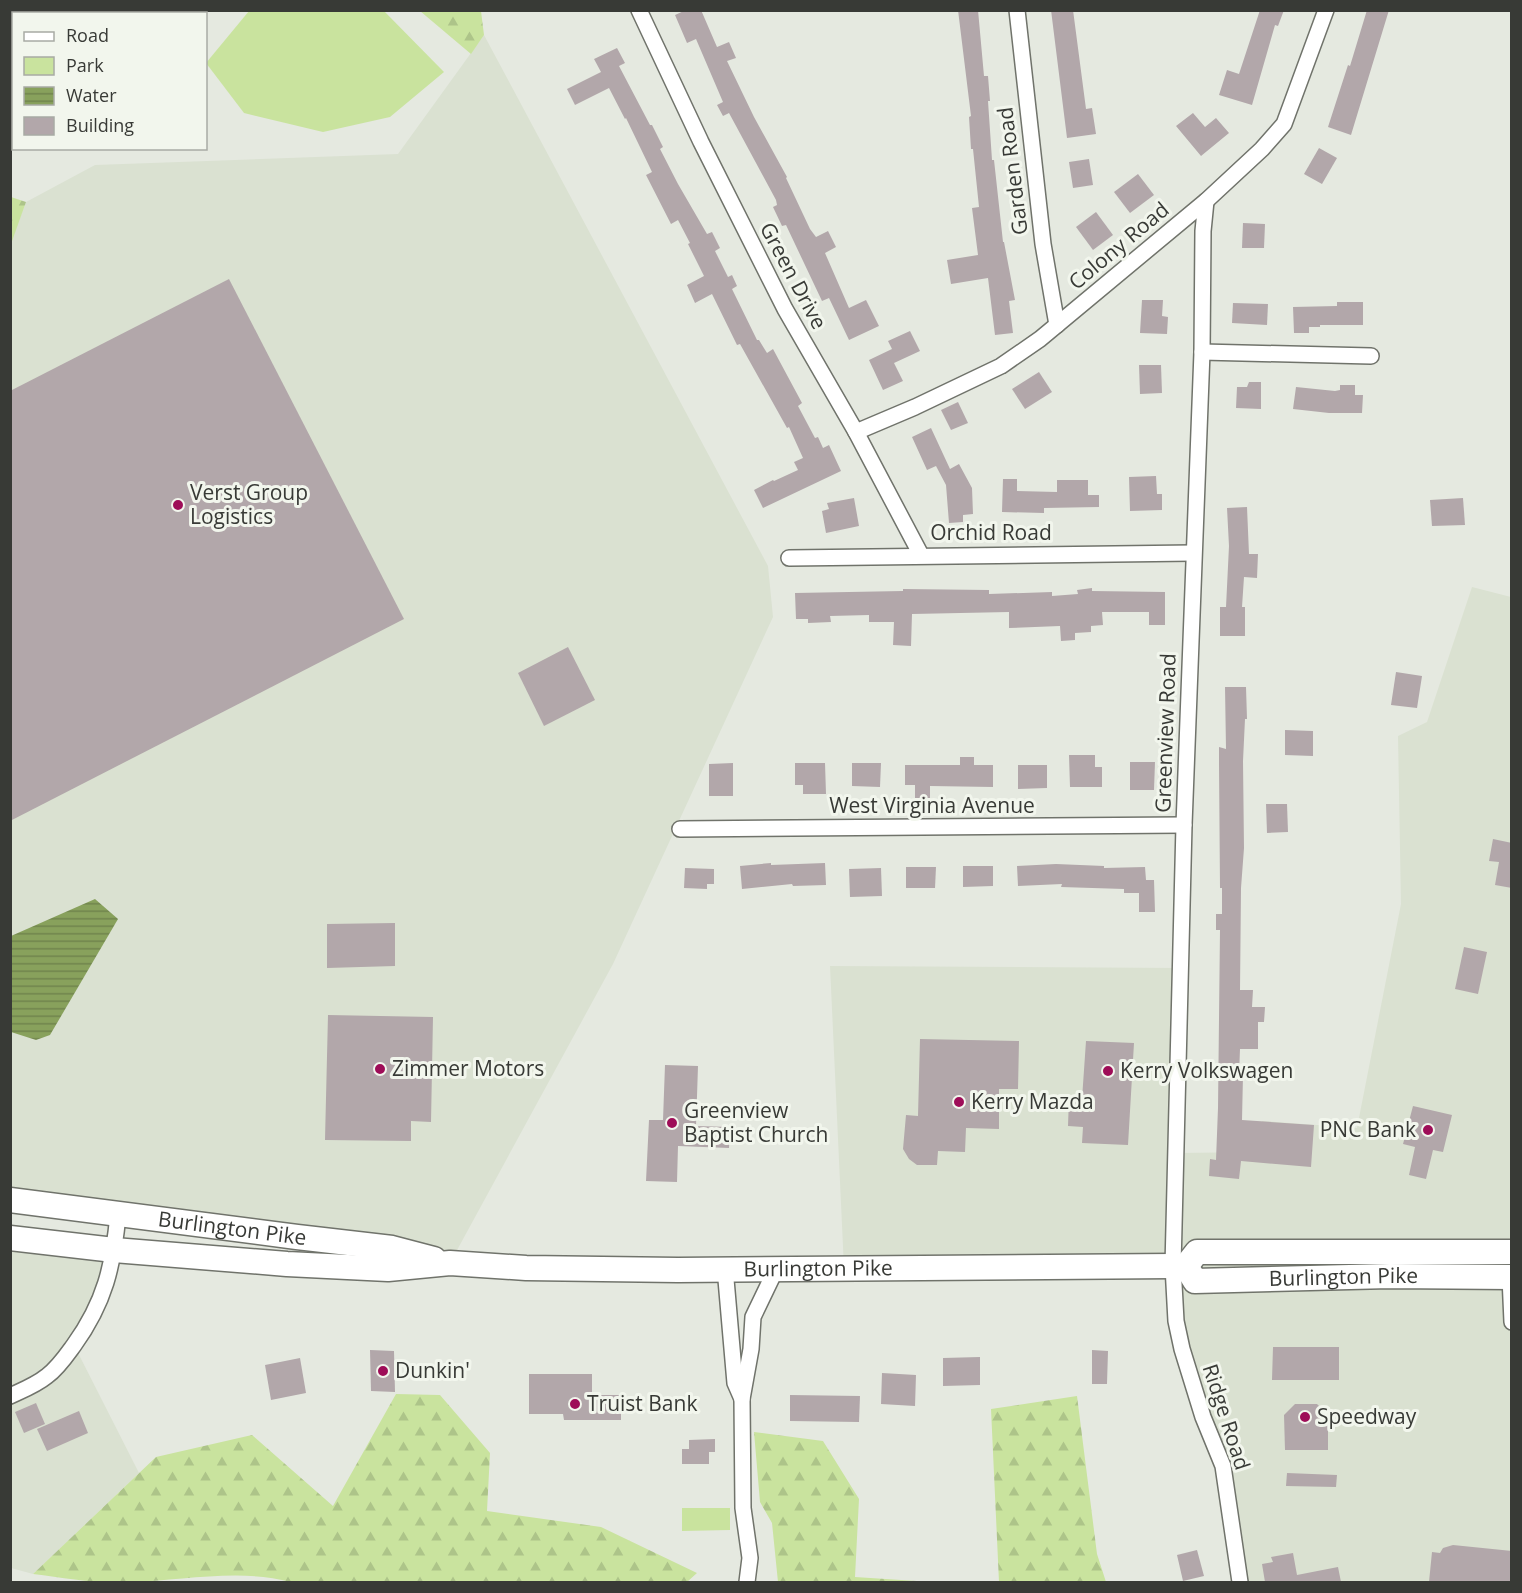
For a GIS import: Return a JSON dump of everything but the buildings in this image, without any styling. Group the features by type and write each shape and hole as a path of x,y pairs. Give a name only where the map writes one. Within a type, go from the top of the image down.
{"main road":[{"name":"Burlington Pike","path":"10,1200 392,1248 450,1263"},
{"name":"Burlington Pike","path":"10,1238 114,1250 388,1269 450,1263 526,1268 678,1270 1180,1266 1197,1252 1511,1248"},
{"name":"Burlington Pike","path":"1180,1266 1195,1281 1389,1276 1511,1277"}],"street":[{"name":"Green Drive","path":"639,10 701,142 785,309 856,432 921,555"},
{"name":"Garden Road","path":"1017,10 1043,244 1057,325"},
{"name":"Colony Road","path":"856,432 1001,366 1040,339 1206,201 1262,149 1284,124 1326,10"},
{"name":"Greenview Road","path":"1180,1266 1184,825 1202,352 1203,231 1206,201"},
{"path":"1202,352 1371,356"},
{"name":"Orchid Road","path":"789,558 1193,553"},
{"name":"West Virginia Avenue","path":"680,829 1184,825"},
{"path":"10,1396 49,1376 86,1328 106,1286 114,1250 118,1215"},
{"name":"Ridge Road","path":"1180,1266 1176,1321 1182,1350 1203,1417 1223,1466 1240,1582"},
{"path":"725,1268 735,1383 742,1399"},
{"path":"747,1582 750,1558 743,1508 742,1399 752,1350 753,1317 776,1269"},
{"path":"1511,1277 1512,1322"}],"shaded area":[{"path":"484,35 768,566 773,617 613,964 450,1263 11,1200 10,244 26,202 95,165 398,154"},
{"path":"1472,587 1511,597 1511,1582 1240,1582 1228,1494 1191,1381 1173,1266 844,1268 830,966 1181,968 1177,1153 1260,1152 1262,1121 1357,1128 1401,904 1398,736 1427,722"},
{"path":"11,1238 114,1250 74,1345 139,1473 33,1574 11,1568"}],"green space":[{"path":"383,10 444,72 390,117 323,132 244,113 207,62 249,11"},
{"path":"420,11 481,11 484,35 471,54"},
{"path":"10,197 26,202 11,244"},
{"path":"396,1394 440,1395 490,1453 487,1511 601,1527 697,1573 687,1582 291,1582 251,1576 210,1576 105,1582 33,1574 156,1457 252,1435 333,1506"},
{"path":"1077,1396 1097,1554 1106,1582 999,1582 991,1409"},
{"path":"754,1432 823,1441 859,1499 855,1577 932,1582 778,1582 772,1523 760,1502"},
{"path":"682,1508 730,1508 730,1530 682,1531"}],"water":[{"path":"95,899 118,919 50,1035 36,1040 11,1032 11,936"}],"place":[{"name":"Verst Group Logistics","path":"178,505"},
{"name":"Zimmer Motors","path":"380,1069"},
{"name":"Kerry Volkswagen","path":"1108,1071"},
{"name":"Kerry Mazda","path":"959,1102"},
{"name":"Greenview Baptist Church","path":"672,1123"},
{"name":"PNC Bank","path":"1428,1130"},
{"name":"Dunkin'","path":"383,1371"},
{"name":"Truist Bank","path":"575,1404"},
{"name":"Speedway","path":"1305,1417"}]}
